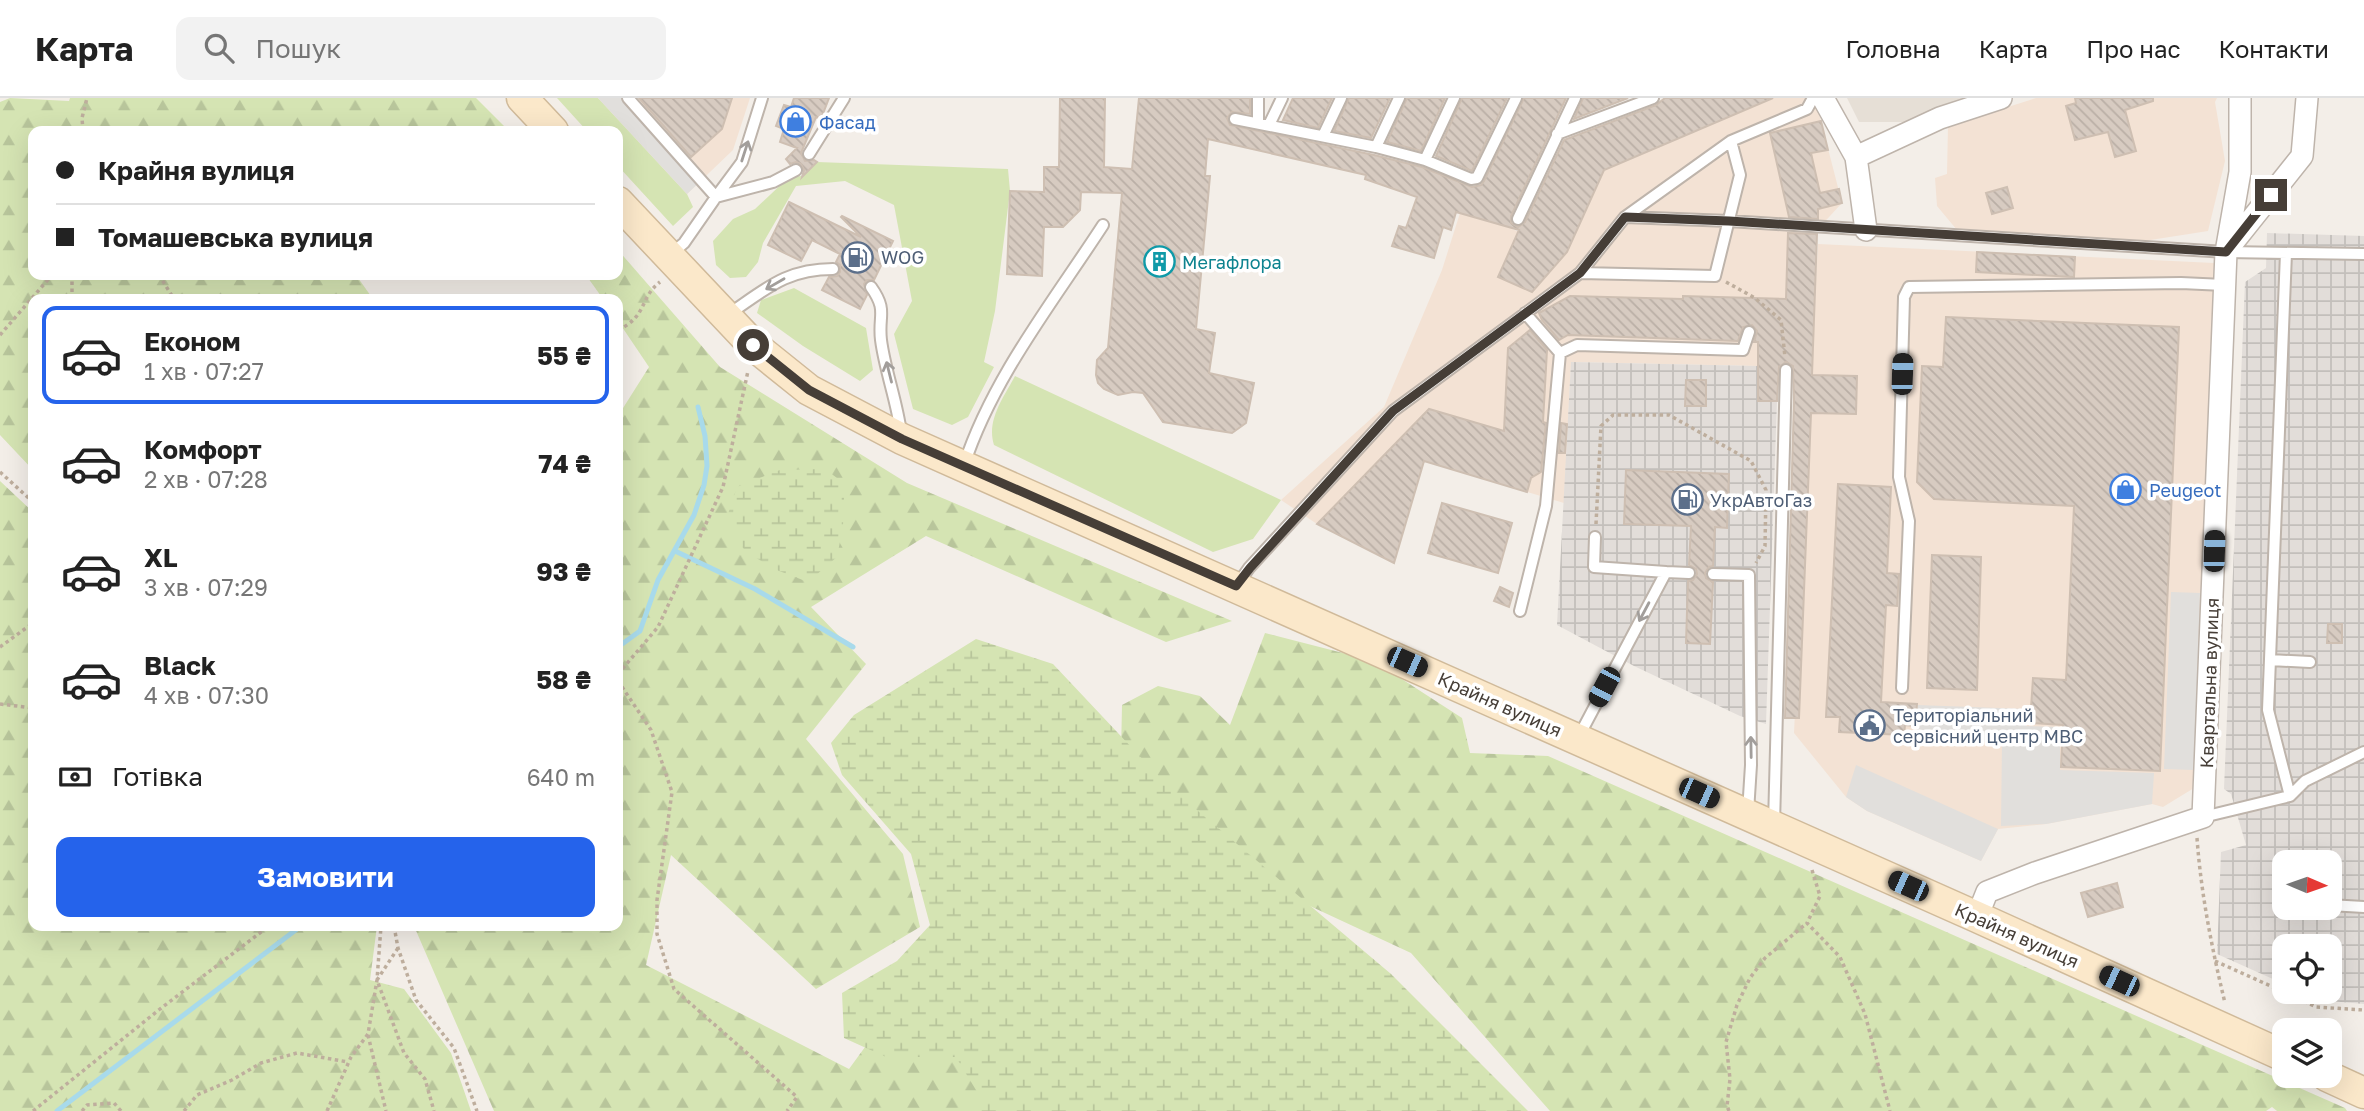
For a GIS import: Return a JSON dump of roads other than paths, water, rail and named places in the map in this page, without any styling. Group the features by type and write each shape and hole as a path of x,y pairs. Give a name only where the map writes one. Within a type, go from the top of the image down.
{"street":[{"path":"522,98 548,126"},
{"path":"1823,98 1856,157 1866,230"},
{"path":"1856,157 1940,118 2001,98"},
{"name":"Квартальна вулиця","path":"2203,817 2224,285 2226,252 2241,172 2240,98"},
{"path":"2226,252 2302,156 2307,98"},
{"name":"Крайня вулиця","path":"623,209 664,269 724,317 753,345 809,390 902,439 1761,820 2272,1051"},
{"path":"1977,917 1987,892 2035,873 2203,817"},
{"path":"2342,1083 2364,1093"}],"lane":[{"path":"628,98 716,197"},
{"path":"664,269 742,162 762,98"},
{"path":"809,154 845,98"},
{"path":"1258,98 1263,124"},
{"path":"1263,124 1282,98"},
{"path":"1323,136 1341,98"},
{"path":"1376,147 1399,98"},
{"path":"1424,160 1454,98"},
{"path":"1235,119 1376,147 1424,160 1471,179 1477,178 1516,98"},
{"path":"1518,219 1575,98"},
{"path":"1557,134 1639,101 1653,98"},
{"path":"1236,586 1393,411 1580,273 1625,217 1731,141 1807,109 1813,98"},
{"path":"1580,273 1715,276 1740,175 1731,141"},
{"path":"716,197 773,182 796,170"},
{"path":"1625,217 2226,252 2364,254"},
{"path":"964,465 972,441 1006,372 1103,225"},
{"path":"2286,253 2268,710 2290,796"},
{"path":"724,317 779,280 810,269 833,269"},
{"path":"1902,688 1909,521 1899,477 1904,297 1909,287 2181,283 2224,285"},
{"path":"871,287 883,311 881,338 897,403 902,439"},
{"path":"1520,611 1546,506 1560,353 1525,313"},
{"path":"1560,353 1577,345 1743,350 1749,332"},
{"path":"1761,820 1786,370"},
{"path":"1595,537 1594,567 1689,573"},
{"path":"1577,738 1665,572"},
{"path":"1713,573 1749,575 1751,765 1761,820"},
{"path":"2270,660 2309,662"},
{"path":"2203,817 2290,796 2305,782 2364,752"},
{"path":"2342,906 2364,907"}],"waterway":[{"path":"623,643 640,631 658,580 694,515 704,485 707,466 705,436 698,407"},
{"path":"675,551 755,589 853,647"},
{"path":"57,1111 294,931"}],"place":[{"name":"Фасад","path":"796,122"},
{"name":"WOG","path":"858,257"},
{"name":"Мегафлора","path":"1159,262"},
{"name":"Peugeot","path":"2126,490"},
{"name":"УкрАвтоГаз","path":"1687,500"},
{"name":"Територіальний сервісний центр МВС","path":"1870,725"}]}
